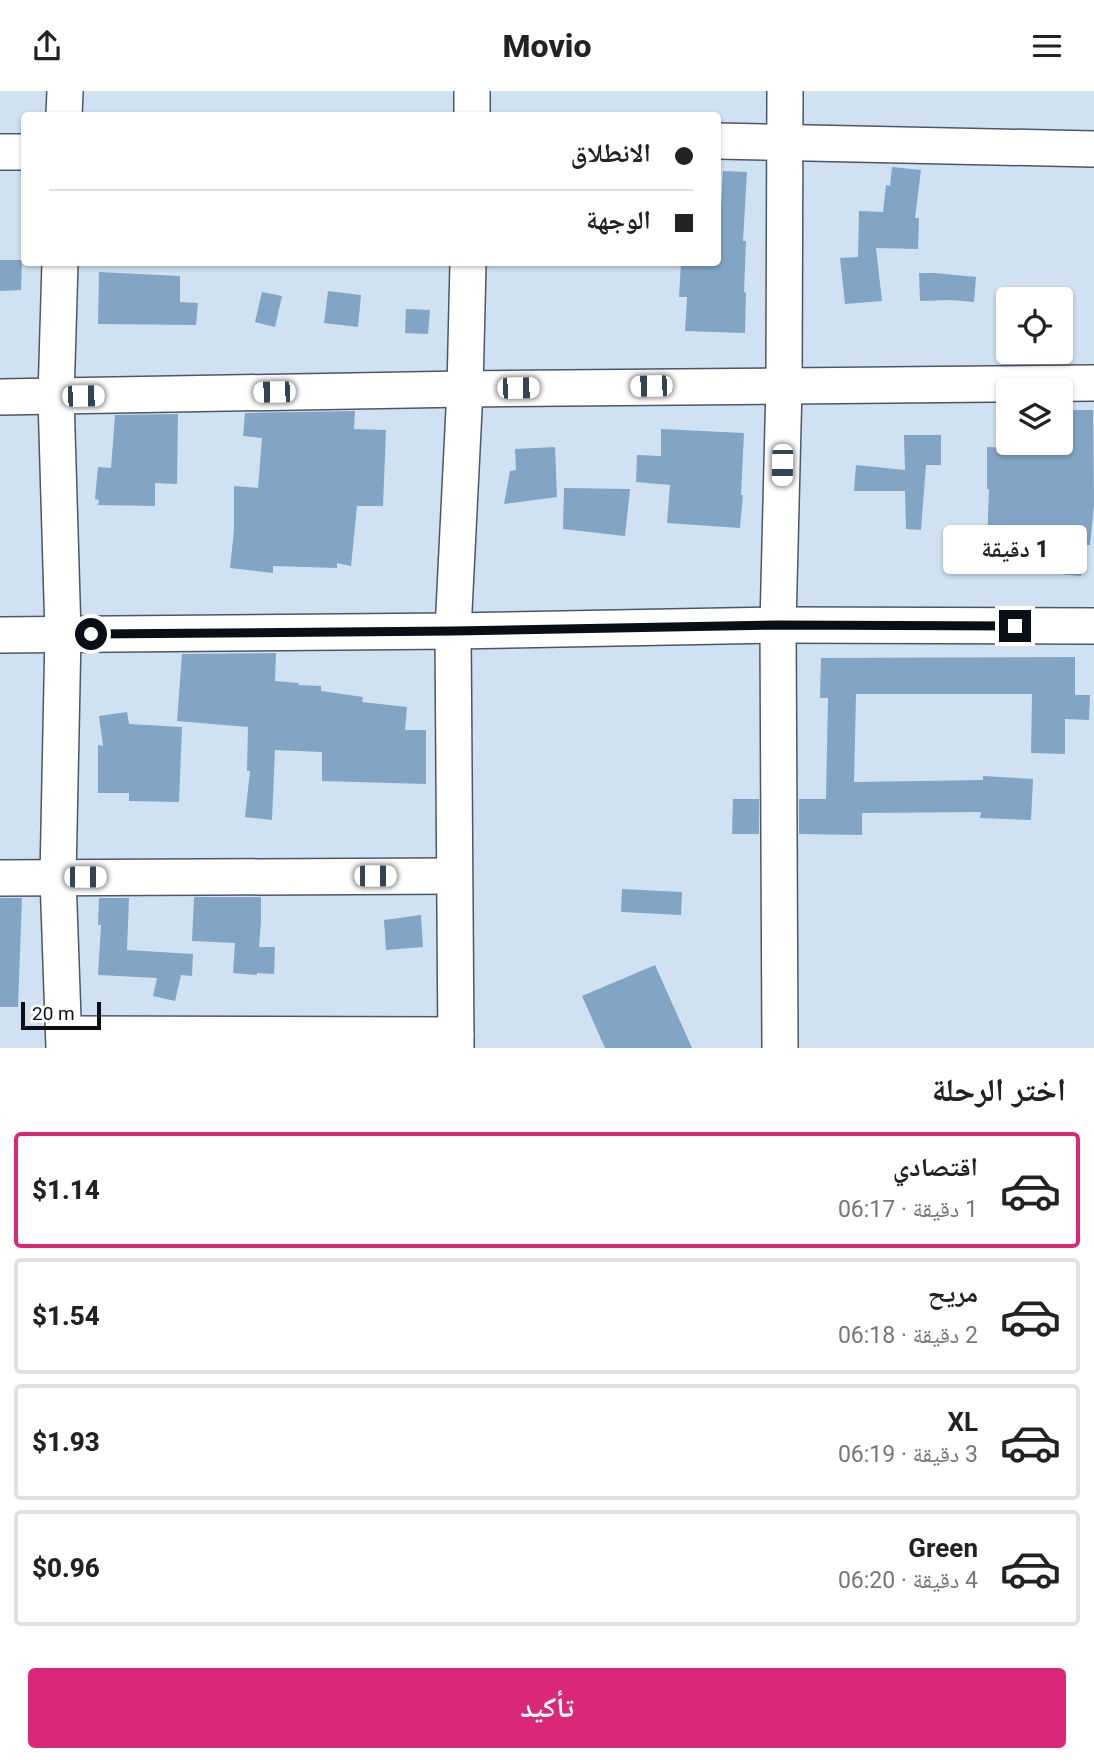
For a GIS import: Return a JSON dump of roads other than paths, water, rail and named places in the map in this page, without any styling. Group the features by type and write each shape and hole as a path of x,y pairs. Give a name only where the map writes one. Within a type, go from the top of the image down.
{"street":[{"path":"64,112 65,91"},
{"path":"472,91 472,112"},
{"path":"780,1048 778,625 784,384 785,91"},
{"path":"721,141 1094,149"},
{"path":"0,152 21,152"},
{"path":"60,266 56,397 63,634 58,877 64,1041 456,1042 453,631 465,389 468,266"},
{"path":"0,397 784,384 1094,383"},
{"path":"0,635 778,625 1094,627"},
{"path":"0,878 454,876"}]}
